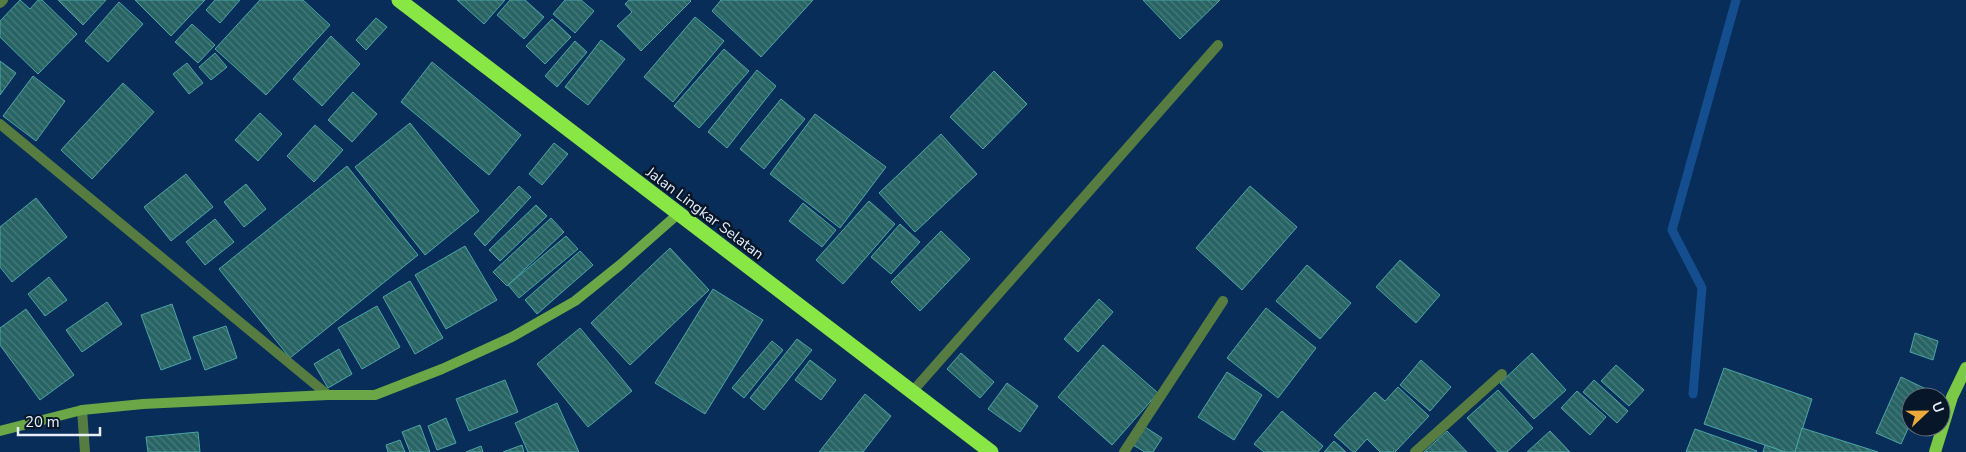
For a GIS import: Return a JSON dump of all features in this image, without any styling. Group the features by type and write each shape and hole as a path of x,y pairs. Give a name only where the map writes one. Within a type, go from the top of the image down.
{"highway":[{"name":"Jalan Lingkar Selatan","path":"399,0 990,452"}],"main road":[{"path":"1935,452 1952,397 1966,368"}],"street":[{"path":"0,3 3,0"},
{"path":"912,392 1218,45"},
{"path":"0,124 328,395"},
{"path":"0,431 82,410 144,404 328,395 374,395 442,369 512,337 575,301 620,265 678,214"},
{"path":"1124,452 1223,301"},
{"path":"1415,452 1502,374"},
{"path":"82,410 85,452"}],"building":[{"path":"20,0 30,9 38,0 42,0 77,34 38,74 0,37 0,21"},
{"path":"58,0 106,0 83,25"},
{"path":"135,0 205,0 171,36"},
{"path":"215,0 240,0 220,23 206,10"},
{"path":"260,0 303,0 330,25 266,95 215,49"},
{"path":"457,0 505,0 484,24"},
{"path":"510,0 525,0 544,17 524,39 497,15"},
{"path":"565,0 581,0 594,11 575,33 553,14"},
{"path":"629,0 691,1 641,51 617,26 632,12 625,4"},
{"path":"721,0 813,0 761,57 712,11"},
{"path":"1143,0 1220,0 1180,39"},
{"path":"119,2 143,24 108,62 85,41"},
{"path":"695,17 724,41 673,102 644,77"},
{"path":"376,18 387,27 366,50 356,40"},
{"path":"552,19 571,37 545,64 526,46"},
{"path":"192,24 215,45 198,63 175,42"},
{"path":"331,36 360,64 322,106 293,79"},
{"path":"601,40 625,59 588,105 565,87"},
{"path":"575,41 587,52 557,87 545,76"},
{"path":"724,49 749,71 699,128 674,106"},
{"path":"215,53 227,67 211,80 199,67"},
{"path":"0,61 16,73 0,95"},
{"path":"432,62 521,135 489,175 401,102"},
{"path":"187,63 203,83 189,94 173,74"},
{"path":"757,70 776,86 727,148 708,132"},
{"path":"994,71 1027,104 983,149 950,117"},
{"path":"33,76 65,101 36,141 3,116"},
{"path":"123,83 154,112 92,179 61,150"},
{"path":"353,92 377,114 352,142 328,120"},
{"path":"781,99 805,119 764,169 740,149"},
{"path":"260,113 282,134 258,161 235,140"},
{"path":"815,114 886,167 840,228 770,174"},
{"path":"410,123 479,211 425,255 355,167"},
{"path":"315,125 343,150 314,182 287,156"},
{"path":"941,134 977,174 915,232 879,193"},
{"path":"554,143 568,154 542,185 529,174"},
{"path":"347,166 418,255 290,358 219,269"},
{"path":"186,174 213,207 171,241 144,207"},
{"path":"246,184 266,209 244,227 224,202"},
{"path":"519,186 531,197 485,246 474,234"},
{"path":"1250,186 1297,227 1242,290 1196,248"},
{"path":"36,198 67,237 12,282 0,267 0,227"},
{"path":"869,201 895,224 843,284 816,260"},
{"path":"803,203 836,230 822,247 789,221"},
{"path":"536,205 547,216 500,261 489,250"},
{"path":"551,218 564,232 507,286 493,272"},
{"path":"215,219 234,242 205,265 186,242"},
{"path":"900,224 920,242 891,274 871,257"},
{"path":"941,231 970,259 920,311 891,282"},
{"path":"566,236 578,249 519,298 508,285"},
{"path":"465,246 497,300 446,329 415,275"},
{"path":"670,248 709,290 630,365 591,323"},
{"path":"580,251 593,265 537,314 525,300"},
{"path":"1400,260 1440,295 1416,323 1376,287"},
{"path":"1307,265 1351,303 1320,339 1276,301"},
{"path":"49,277 67,300 45,316 28,294"},
{"path":"410,281 443,338 415,354 383,297"},
{"path":"713,289 763,320 705,414 655,383"},
{"path":"1099,299 1113,312 1078,352 1064,339"},
{"path":"107,302 122,324 82,352 66,330"},
{"path":"172,304 191,359 161,370 141,315"},
{"path":"377,306 400,347 362,369 338,328"},
{"path":"1266,308 1316,348 1278,398 1227,358"},
{"path":"26,309 74,375 40,400 0,345 0,328"},
{"path":"226,326 237,358 205,370 193,337"},
{"path":"580,328 632,391 588,427 537,364"},
{"path":"1915,333 1938,341 1933,360 1910,352"},
{"path":"797,339 812,350 764,410 750,398"},
{"path":"772,341 783,350 744,398 732,388"},
{"path":"1103,345 1158,393 1112,445 1058,397"},
{"path":"339,349 352,374 328,388 314,364"},
{"path":"961,353 994,382 980,398 947,369"},
{"path":"1532,353 1566,390 1534,419 1500,383"},
{"path":"810,360 836,380 821,400 795,380"},
{"path":"1421,360 1451,387 1430,411 1400,385"},
{"path":"1616,365 1644,390 1629,406 1601,381"},
{"path":"1724,368 1812,399 1795,452 1785,452 1704,424"},
{"path":"1227,372 1262,395 1234,440 1198,417"},
{"path":"1901,377 1922,387 1901,387 1901,437 1904,437 1901,444 1876,433"},
{"path":"505,380 518,412 469,431 456,399"},
{"path":"1594,380 1628,411 1617,423 1583,392"},
{"path":"1007,383 1038,406 1020,432 988,409"},
{"path":"1398,387 1429,416 1395,452 1380,452 1367,439 1353,452 1334,435 1375,392 1385,401"},
{"path":"1498,390 1533,428 1507,452 1498,452 1467,418"},
{"path":"1577,391 1606,417 1590,435 1561,408"},
{"path":"865,394 891,416 863,452 819,452"},
{"path":"557,403 579,452 528,452 515,423"},
{"path":"1282,411 1323,446 1318,452 1264,452 1254,444"},
{"path":"446,418 456,443 437,450 428,426"},
{"path":"420,425 430,452 410,452 402,432"},
{"path":"1145,427 1162,438 1153,452 1145,452 1133,445"},
{"path":"1802,428 1878,452 1795,452"},
{"path":"1695,429 1757,451 1686,452"},
{"path":"1447,431 1467,452 1424,452"},
{"path":"1550,431 1570,452 1527,452"},
{"path":"198,432 200,452 148,452 146,437"},
{"path":"400,440 405,452 388,452 386,445"},
{"path":"1334,441 1346,452 1324,452"},
{"path":"522,445 524,452 503,452"},
{"path":"1765,445 1785,452 1763,452"},
{"path":"481,446 483,452 466,452"}],"waterway":[{"path":"1693,394 1702,288 1672,230 1736,0"}]}
